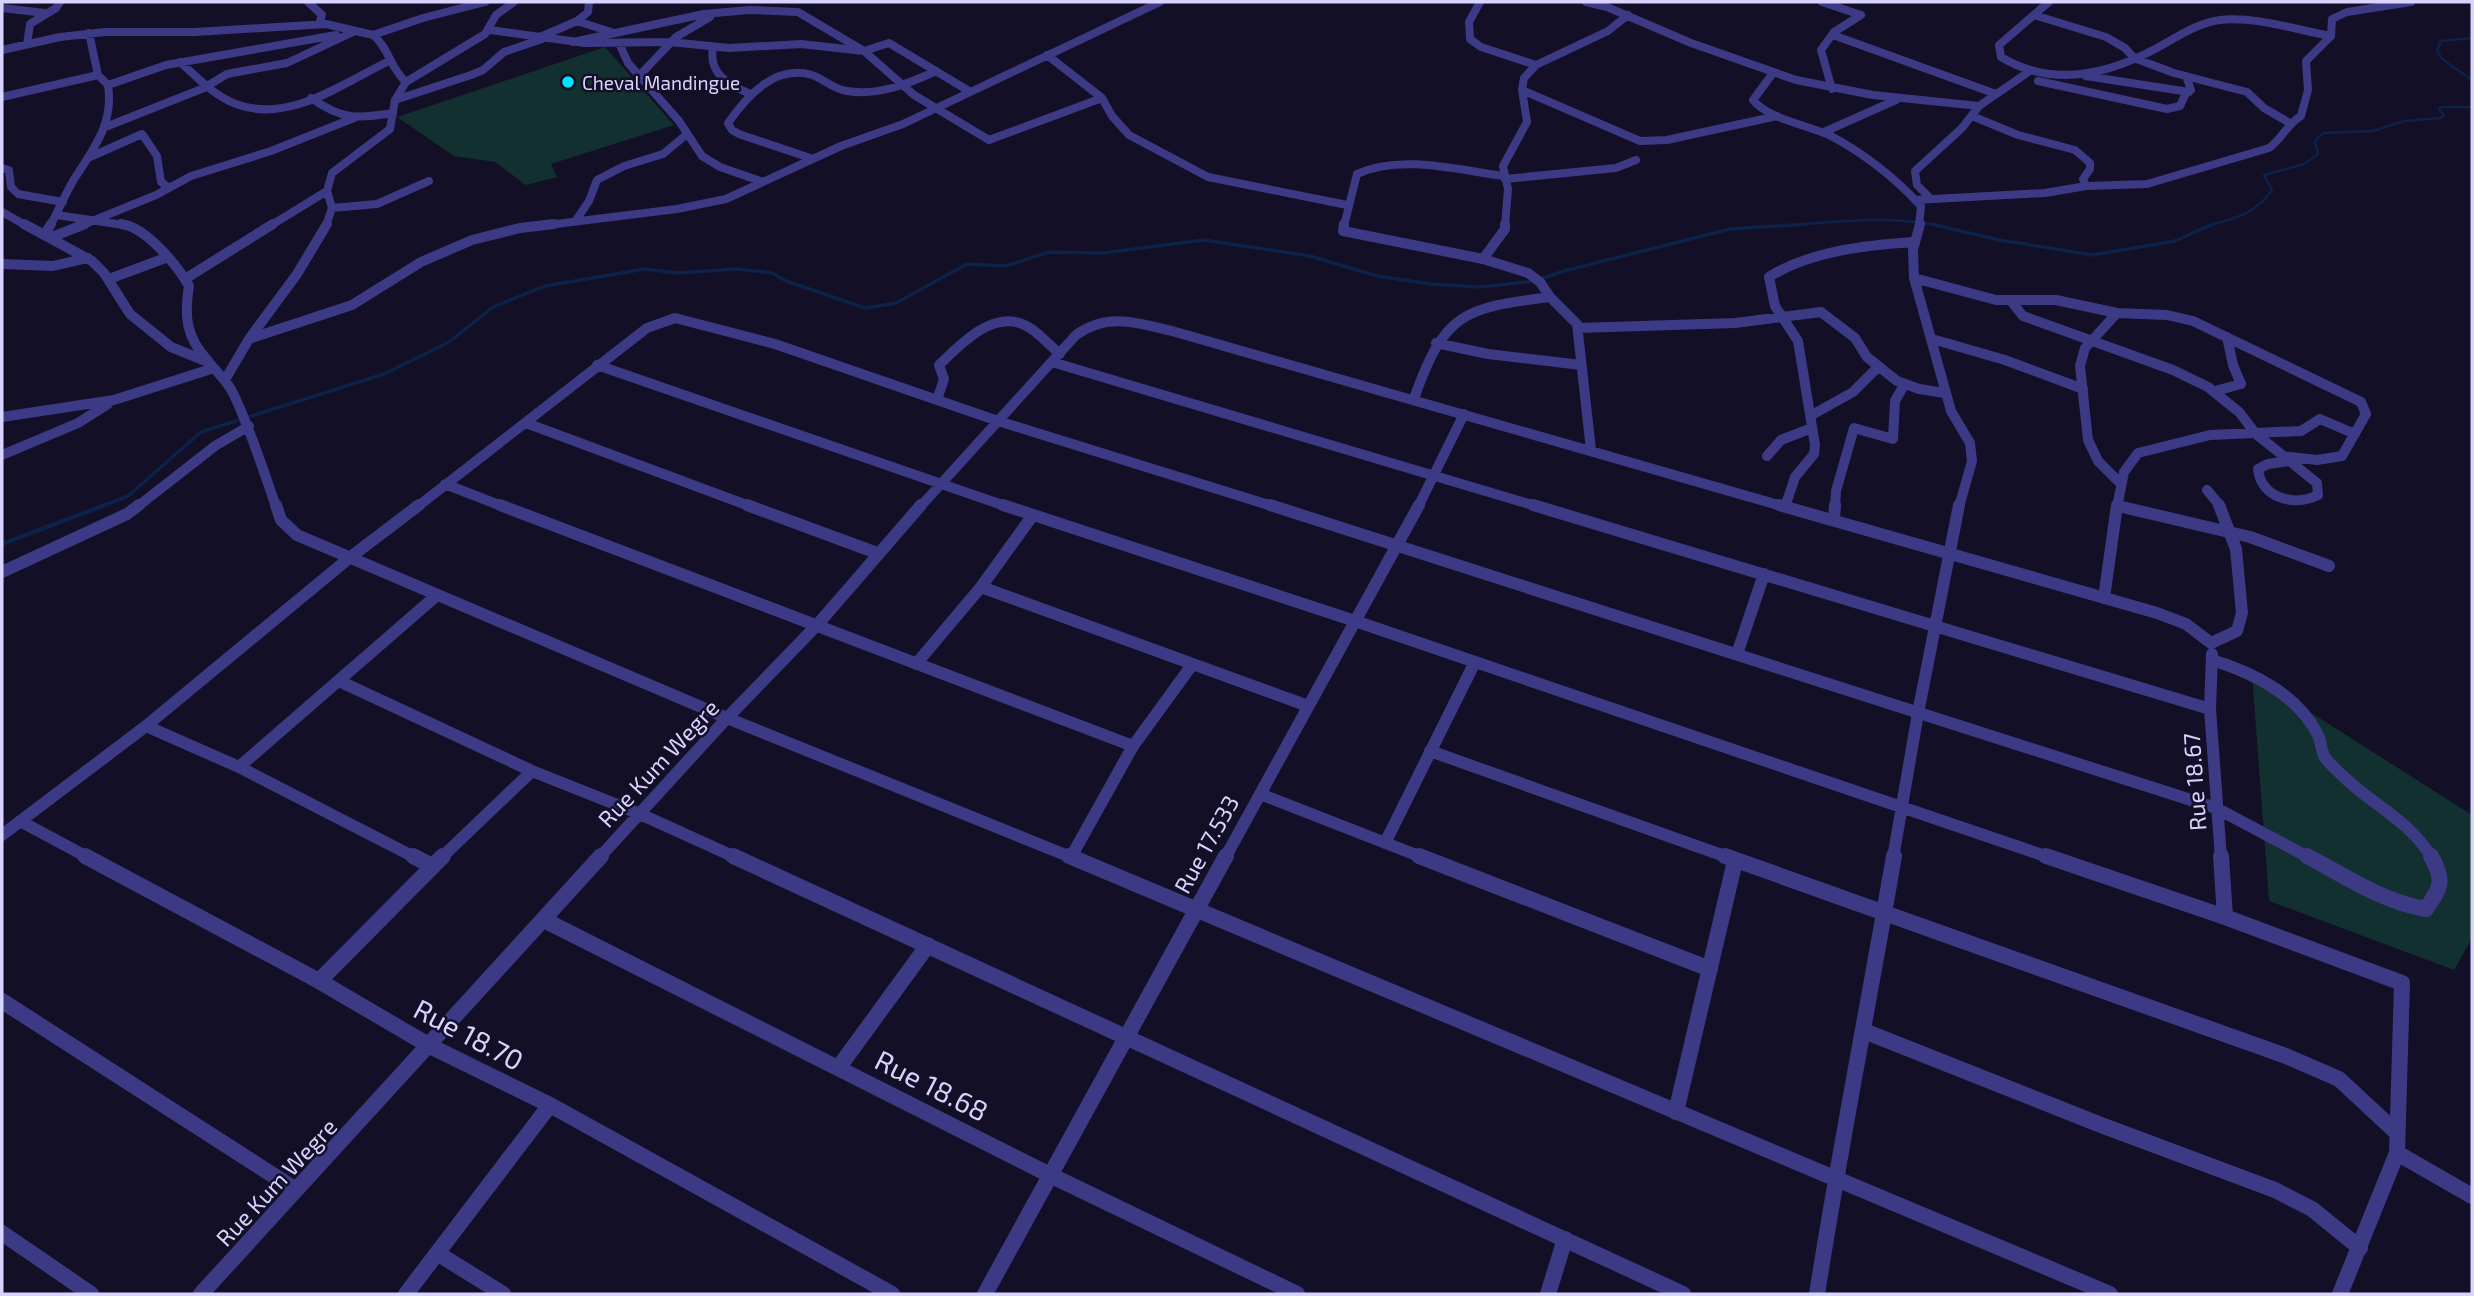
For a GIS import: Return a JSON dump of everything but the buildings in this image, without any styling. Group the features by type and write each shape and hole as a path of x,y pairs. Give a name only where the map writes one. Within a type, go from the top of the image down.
{"street":[{"path":"2,8 23,2"},
{"path":"27,44 30,24 60,2"},
{"path":"308,2 322,15 319,24"},
{"path":"373,35 423,18 485,2"},
{"path":"226,379 249,339 325,229 332,208 327,191 332,173 339,165 390,129 396,100 406,82 490,30 496,15 514,2"},
{"path":"396,100 483,70 504,52 578,20 588,12 589,2"},
{"path":"249,339 352,305 421,262 454,247 520,228 708,204 740,193 813,159 903,124 1160,2"},
{"path":"1480,2 1469,22 1470,38 1481,47 1536,65"},
{"path":"1586,2 1612,5 1662,32 1773,73 1832,89 1896,100 1979,106"},
{"path":"1822,2 1861,15 1821,47 1820,54 1832,89"},
{"path":"2049,2 1999,45 2001,57 2025,74 2167,109 2180,106 2192,87 2186,76"},
{"path":"1915,200 2045,193 2085,186 2147,184 2269,148 2276,145 2288,122 2302,114 2308,90 2305,65 2308,57 2331,36 2332,19 2381,3 2411,2"},
{"path":"723,3 735,11"},
{"path":"2,8 23,13 48,13"},
{"path":"573,42 720,12 798,12 864,51 903,86 989,140 1102,98"},
{"path":"639,76 670,42 686,29 720,12"},
{"path":"1483,259 1505,229 1508,189 1503,166 1527,122 1522,90 1524,78 1536,65 1608,31 1628,15"},
{"path":"2034,15 2106,37 2125,48 2134,58 2186,76 2247,92 2264,108 2288,122"},
{"path":"578,20 644,43"},
{"path":"1931,199 1917,185 1915,171 1979,106 2025,74 2053,77 2079,75 2134,58 2183,34 2221,20 2331,36"},
{"path":"2,50 89,33 195,32 319,24 373,35 385,45 387,62 406,82"},
{"path":"490,30 573,42 619,44 670,42 713,47 810,44 864,51 891,43 969,91"},
{"path":"108,85 153,68 180,62 363,31"},
{"path":"108,126 204,88 233,72 286,63 353,32"},
{"path":"48,235 63,202 108,126 112,114 108,85 97,75 89,33"},
{"path":"1833,35 1996,94"},
{"path":"619,44 624,58 681,124 692,146 707,160 763,182"},
{"path":"713,47 712,63 719,77 750,94"},
{"path":"1047,55 1102,98 1112,116 1129,135 1199,174 1347,205"},
{"path":"180,62 204,88 251,111 289,108 387,62"},
{"path":"813,159 760,142 728,126 741,103 750,94 780,77 796,73 817,77 839,90 878,91 903,86 936,71"},
{"path":"1773,73 1753,100 1762,109 1824,132 1852,148 1921,206 1915,242 1914,278 1945,393 1972,453 1948,554 1918,713 1864,1031 1835,1177 1817,1294"},
{"path":"2,97 97,75"},
{"path":"2079,75 2189,92"},
{"path":"1522,90 1640,141 1667,140 1777,116"},
{"path":"311,98 330,113 354,118"},
{"path":"1824,132 1896,100"},
{"path":"48,235 169,188 191,176 271,151 354,118 393,113"},
{"path":"1972,116 2011,132 2080,152 2090,163 2090,169 2083,179 2085,186"},
{"path":"88,158 142,134 154,145 160,164 161,182 169,188"},
{"path":"576,220 589,201 597,180 624,166 663,154 686,135"},
{"path":"1591,450 1579,328 1571,316 1549,297 1540,282 1528,273 1483,259 1343,231 1347,205 1357,174 1368,168 1399,164 1505,177 1616,168 1636,160"},
{"path":"2,167 9,170 11,187 19,194 63,202"},
{"path":"332,208 377,204 429,181"},
{"path":"185,279 244,246 277,219 327,191"},
{"path":"2,212 88,258 109,279 130,314 156,337 211,365"},
{"path":"57,215 129,225 168,257 185,279 189,286 185,312 187,324 197,348 226,379 249,426 281,520 296,535 727,718 1071,856 2110,1294"},
{"path":"1785,507 1794,477 1814,454 1798,341 1775,306 1768,282 1772,274 1846,250 1915,242"},
{"path":"109,279 168,257"},
{"path":"2,264 52,267 88,258"},
{"path":"1914,278 1941,283 1996,300 2056,300 2117,313 2180,317 2348,394 2361,402 2366,414 2342,456 2317,460 2285,458 2258,469 2262,486 2292,502 2310,501 2318,495 2317,483 2285,458 2256,434 2246,419 2215,391 2173,370 2023,316 2011,301"},
{"path":"1415,399 1425,363 1436,343 1458,319 1480,307 1549,297"},
{"path":"1579,328 1735,323 1810,312 1826,315 1855,338 1867,357 1904,384 1945,393"},
{"path":"2117,313 2092,340 2080,360 2083,422 2092,453 2103,469 2120,483"},
{"path":"2,835 146,726 348,559 526,423 597,365 647,328 675,318 775,344 998,422 1398,544 2216,808 2375,892 2408,906 2426,909 2440,889 2441,873 2421,836 2346,780 2324,755 2319,738 2298,707 2280,691 2254,674 2212,660"},
{"name":"Rue Kum Wegre","path":"201,1294 727,718 818,624 941,482 1085,327 1102,319 1123,320 1172,331 2170,617 2197,630 2211,643"},
{"path":"937,400 944,382 939,365 995,321 1016,322 1028,327 1056,358 1435,476 1935,624 2210,709"},
{"path":"2215,391 2241,384 2233,365 2227,337"},
{"path":"1932,339 2005,360 2083,390"},
{"path":"1436,343 1498,356 1581,365"},
{"path":"2,417 114,400 211,365"},
{"path":"597,365 2225,917 2402,983 2397,1153 2340,1294"},
{"path":"1810,416 1853,392 1878,366"},
{"path":"1834,520 1836,491 1854,428 1893,439 1895,401 1904,384"},
{"path":"2,456 78,423 114,400"},
{"name":"Rue 17.533","path":"985,1294 1398,544 1435,476 1464,414"},
{"path":"2104,598 2120,483 2133,458 2144,450 2210,435 2301,431 2320,419 2355,434"},
{"path":"526,423 877,553"},
{"path":"2,572 127,514 215,446 249,426"},
{"path":"1767,456 1781,440 1812,428"},
{"path":"445,484 1133,746"},
{"path":"2207,490 2221,507 2238,556 2241,623 2232,635 2211,643"},
{"path":"2118,506 2229,531 2291,550 2329,566"},
{"path":"916,664 981,587 1033,515"},
{"path":"1737,654 1763,574"},
{"path":"981,587 1308,706"},
{"path":"239,767 436,596"},
{"name":"Rue 18.67","path":"2211,643 2210,709 2225,917"},
{"path":"1385,843 1475,662"},
{"path":"1071,856 1133,746 1192,665"},
{"path":"339,681 532,771 640,814 928,945 1683,1294"},
{"path":"146,726 239,767 432,866"},
{"path":"1430,751 2315,1068 2351,1089 2396,1132"},
{"path":"319,981 432,866 532,771"},
{"path":"1260,794 1710,969"},
{"name":"Rue 18.70","path":"20,821 319,981 430,1046 550,1105 892,1294"},
{"path":"1676,1112 1735,861"},
{"name":"Rue 18.68","path":"544,920 1050,1175 1297,1294"},
{"path":"839,1067 928,945"},
{"path":"2,1001 296,1191"},
{"path":"1864,1031 2101,1125 2275,1190 2312,1209 2360,1248"},
{"path":"406,1294 550,1105"},
{"path":"2397,1153 2472,1196"},
{"path":"2,1233 91,1294"},
{"path":"1548,1294 1565,1239"},
{"path":"438,1253 503,1294"}],"green space":[{"name":"Cheval Mandingue","path":"605,47 674,125 551,164 557,177 526,185 495,162 454,156 397,117"},
{"path":"2252,675 2472,815 2472,938 2454,970 2269,901"}],"waterway":[{"path":"2472,38 2441,41 2437,50 2442,59 2472,80"},
{"path":"2211,225 2235,218 2259,205 2272,190 2264,175 2304,164 2318,154 2315,141 2323,133 2373,131 2404,121 2441,118 2444,115 2439,109 2441,107 2472,107"},
{"path":"1799,225 1881,220 1939,226"},
{"path":"1799,225 1808,224"},
{"path":"1931,224 1939,226"},
{"path":"100,507 128,496 201,432 384,374 449,342 493,307 545,286 645,269 678,273 736,269 772,273 786,281 865,308 896,303 967,264 1006,266 1049,252 1103,253 1204,240 1310,256 1377,276 1431,284 1480,287 1535,281 1564,271 1730,229 1799,225"},
{"path":"1782,226 1799,225"},
{"path":"1939,226 1999,240 2093,255 2175,241 2211,225"},
{"path":"2207,226 2211,225"},
{"path":"2,544 105,505"}],"place":[{"name":"Cheval Mandingue","path":"568,82"}]}
